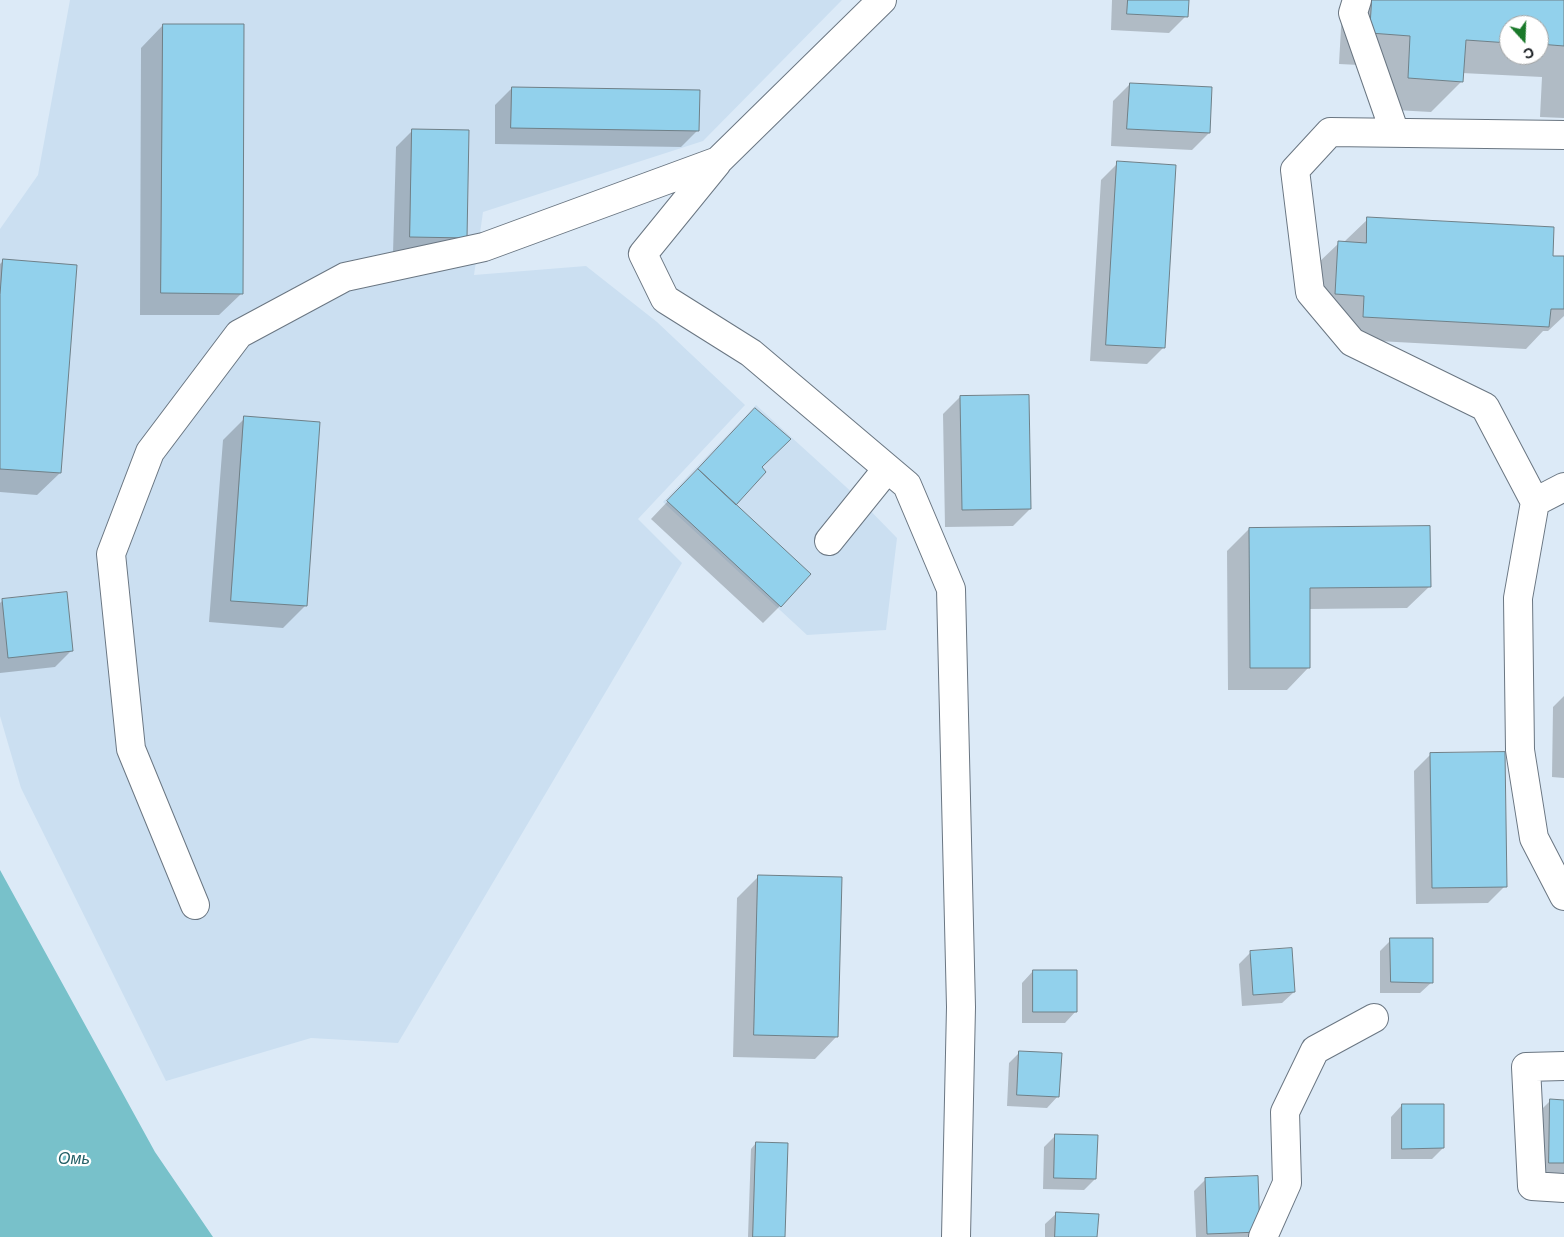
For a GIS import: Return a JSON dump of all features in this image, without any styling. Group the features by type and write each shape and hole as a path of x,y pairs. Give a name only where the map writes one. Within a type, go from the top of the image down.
{"street":[{"path":"882,0 718,161 643,254 665,299 751,353 907,485 951,589 961,1007 956,1237"},
{"path":"1357,0 1353,13 1395,133"},
{"path":"1564,135 1330,132 1294,170 1310,292 1352,342 1485,406 1535,502 1518,598 1520,750 1534,838 1564,896"},
{"path":"195,905 131,748 111,554 150,452 240,334 345,277 484,248 718,161"},
{"path":"829,541 887,469"},
{"path":"1535,502 1564,487"},
{"path":"1263,1237 1287,1183 1285,1112 1315,1050 1374,1018"},
{"path":"1564,1066 1526,1067 1532,1186 1564,1188"}],"shaded area":[{"path":"70,0 842,0 703,141 483,212 474,275 586,266 657,322 745,405 638,519 682,563 398,1043 311,1038 166,1081 21,788 0,716 0,229 38,175"},
{"path":"756,405 856,496 897,538 886,630 807,635 663,502"}],"water":[{"name":"Омь","path":"0,870 155,1152 213,1237 0,1237"}],"building":[{"path":"1128,0 1189,0 1188,17 1127,14"},
{"path":"1372,0 1564,0 1564,46 1549,45 1549,15 1499,15 1499,42 1466,40 1463,82 1408,78 1410,36 1370,33"},
{"path":"163,24 244,24 243,294 161,293"},
{"path":"1130,83 1212,87 1210,133 1127,129"},
{"path":"512,87 700,90 699,131 511,128"},
{"path":"412,129 469,130 467,238 410,237"},
{"path":"1117,161 1176,165 1165,348 1106,345"},
{"path":"1367,217 1554,227 1553,256 1564,256 1564,309 1551,309 1549,327 1363,317 1364,296 1335,294 1338,241 1366,243"},
{"path":"3,259 77,265 61,473 0,469 0,295"},
{"path":"1029,395 1031,509 962,510 960,396"},
{"path":"755,408 791,439 762,467 766,472 736,505 698,469"},
{"path":"244,416 320,422 307,606 231,601"},
{"path":"698,469 811,574 781,607 667,501"},
{"path":"1430,526 1431,587 1310,588 1310,668 1250,668 1249,528"},
{"path":"67,592 73,651 8,658 2,599"},
{"path":"1505,752 1507,887 1432,888 1430,753"},
{"path":"758,875 842,877 838,1037 754,1035"},
{"path":"1390,938 1433,938 1433,983 1391,982"},
{"path":"1292,948 1295,992 1253,995 1250,951"},
{"path":"1033,970 1077,970 1077,1012 1033,1012"},
{"path":"1019,1051 1062,1053 1059,1097 1017,1095"},
{"path":"1550,1099 1564,1100 1564,1163 1549,1163"},
{"path":"1402,1104 1444,1104 1444,1148 1402,1149"},
{"path":"1055,1134 1098,1135 1096,1179 1054,1178"},
{"path":"756,1142 788,1143 785,1237 753,1237"},
{"path":"1258,1176 1260,1232 1207,1234 1205,1178"},
{"path":"1056,1212 1099,1214 1097,1237 1055,1237"}]}
